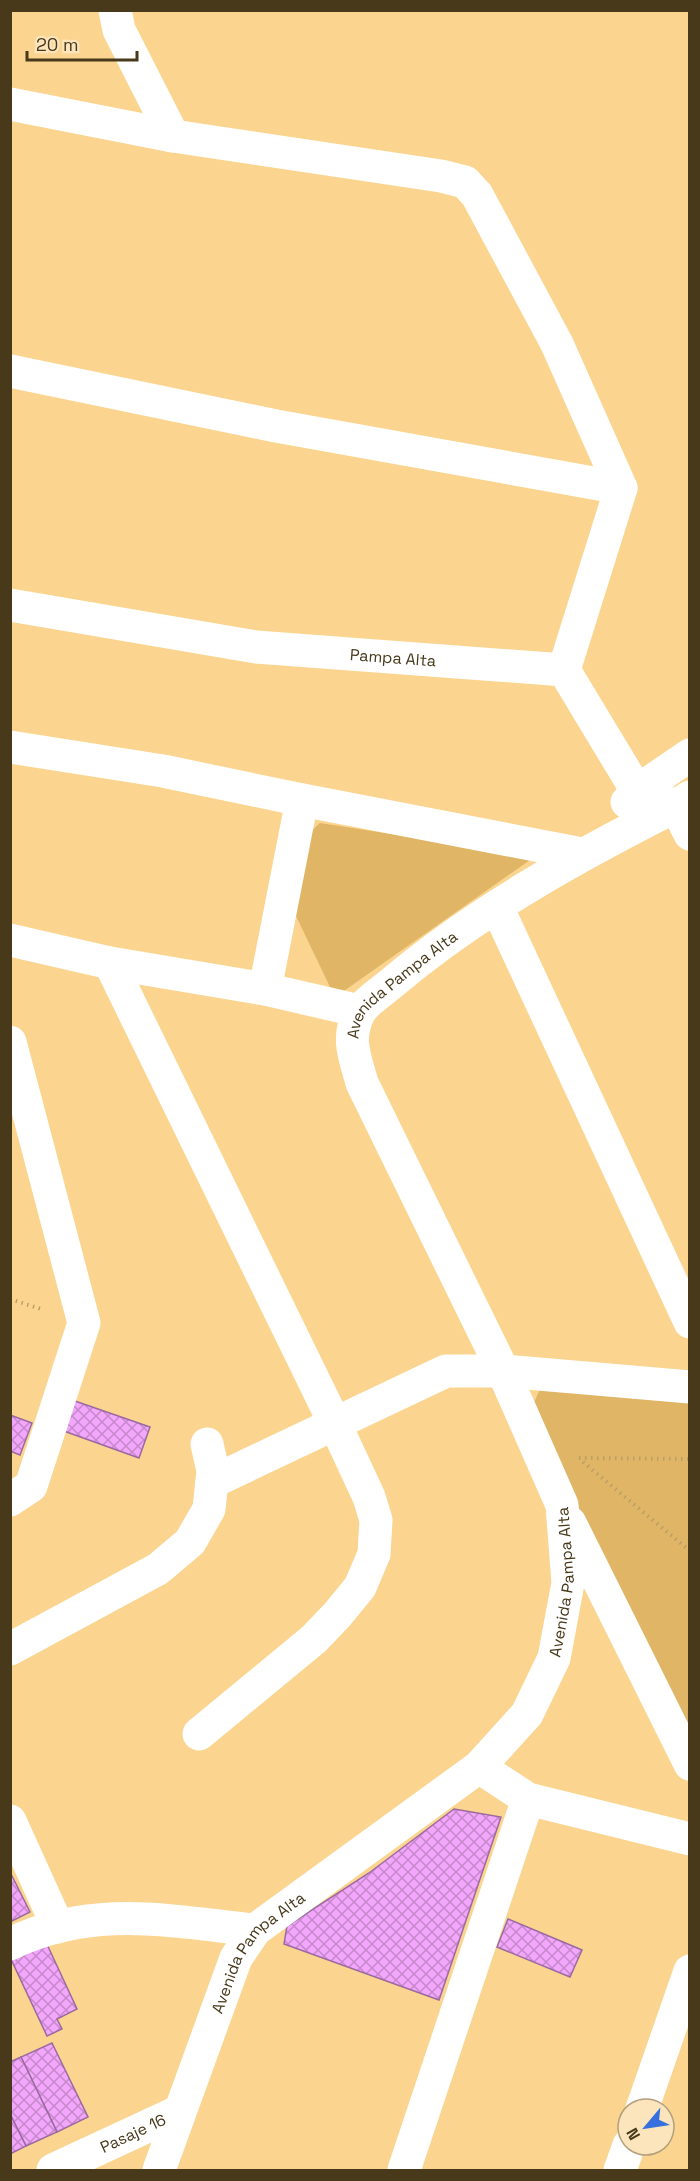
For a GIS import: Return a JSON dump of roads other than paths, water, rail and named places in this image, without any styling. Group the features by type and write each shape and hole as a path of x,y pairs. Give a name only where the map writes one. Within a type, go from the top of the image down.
{"street":[{"path":"115,10 119,30 173,136"},
{"path":"10,104 173,136 412,171 465,182 477,195 557,344 621,488 564,669 637,790 685,812"},
{"path":"10,371 276,426 621,488"},
{"name":"Pampa Alta","path":"10,605 256,646 564,669"},
{"path":"10,747 163,771 582,854"},
{"name":"Avenida Pampa Alta","path":"582,854 637,790 690,755"},
{"path":"265,989 302,800"},
{"name":"Avenida Pampa Alta","path":"159,2170 236,1958 255,1930 479,1767 527,1714 554,1658 568,1583 562,1505 503,1371 362,1083 351,1038 360,1011 408,970 497,907 582,854 685,812"},
{"path":"497,907 690,1322"},
{"path":"10,940 110,963 265,989 360,1011"},
{"path":"110,963 335,1424 369,1497 376,1520 374,1554 360,1587 337,1615 314,1639 199,1734"},
{"path":"10,1042 84,1323 32,1486 10,1500"},
{"path":"212,1482 446,1371 503,1371 690,1387"},
{"path":"10,1649 158,1569 190,1542 209,1509 213,1471 207,1444"},
{"path":"562,1505 690,1764"},
{"path":"479,1767 528,1799 690,1839"},
{"path":"404,2170 528,1799"},
{"path":"10,1821 58,1927"},
{"path":"10,1944 76,1921 129,1917 255,1930"},
{"path":"646,2097 690,1971"},
{"name":"Pasaje 16","path":"53,2170 180,2111"}]}
